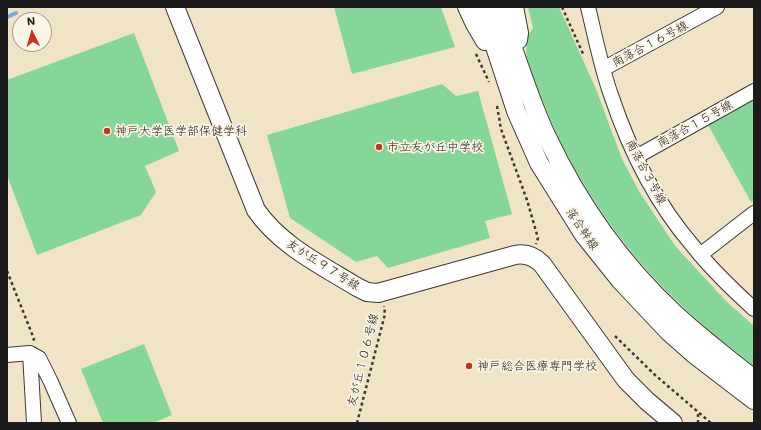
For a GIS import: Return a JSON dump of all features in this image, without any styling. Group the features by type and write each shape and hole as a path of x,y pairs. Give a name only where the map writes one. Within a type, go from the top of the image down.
{"street":[{"name":"友が丘９７号線","path":"175,7 256,210 277,235 288,244 357,287 367,292 378,293 515,255 521,254 531,256 542,264 626,380 647,401 673,423"},
{"path":"467,7 483,38 498,58"},
{"name":"落合幹線","path":"482,7 516,111 539,162 584,234 600,257 669,332 694,354 754,400"},
{"name":"落合幹線","path":"500,7 532,104 574,188 608,238 638,275 674,313 708,343 754,379"},
{"path":"514,7 519,33 516,59"},
{"name":"南落合３号線","path":"588,7 611,95 625,133 636,157 668,213 700,255 726,283 754,309"},
{"name":"南落合１６号線","path":"603,69 717,7"},
{"name":"南落合１５号線","path":"636,157 754,91"},
{"path":"700,255 754,213"},
{"path":"30,353 34,423"},
{"path":"7,355 30,353 39,358 69,423"}],"path":[{"path":"474,49 492,89"},
{"path":"496,103 501,129 527,200 538,238 542,243"},
{"path":"533,250 538,238"},
{"path":"7,271 34,339 30,353"},
{"name":"友が丘１０６号線","path":"357,423 385,314 383,301"},
{"path":"614,335 655,375 711,423"},
{"path":"698,413 698,423"}],"green space":[{"path":"334,7 441,7 455,47 352,74"},
{"path":"528,7 559,7 596,89 622,159 640,193 676,247 726,301 754,326 754,366 698,321 657,281 616,232 581,180 552,123 532,74 526,53 527,38 533,28"},
{"path":"134,33 179,151 145,166 156,192 141,215 37,255 7,175 7,80"},
{"path":"442,84 456,96 478,91 512,214 485,221 490,238 388,268 377,256 356,262 290,218 267,135"},
{"path":"754,100 754,199 751,202 708,125"},
{"path":"144,344 172,415 153,423 103,423 81,369"}],"waterway":[{"path":"7,17 12,15"}],"place":[{"name":"神戸大学医学部保健学科","path":"107,131"},
{"name":"市立友が丘中学校","path":"379,147"},
{"name":"神戸総合医療専門学校","path":"469,366"}]}
